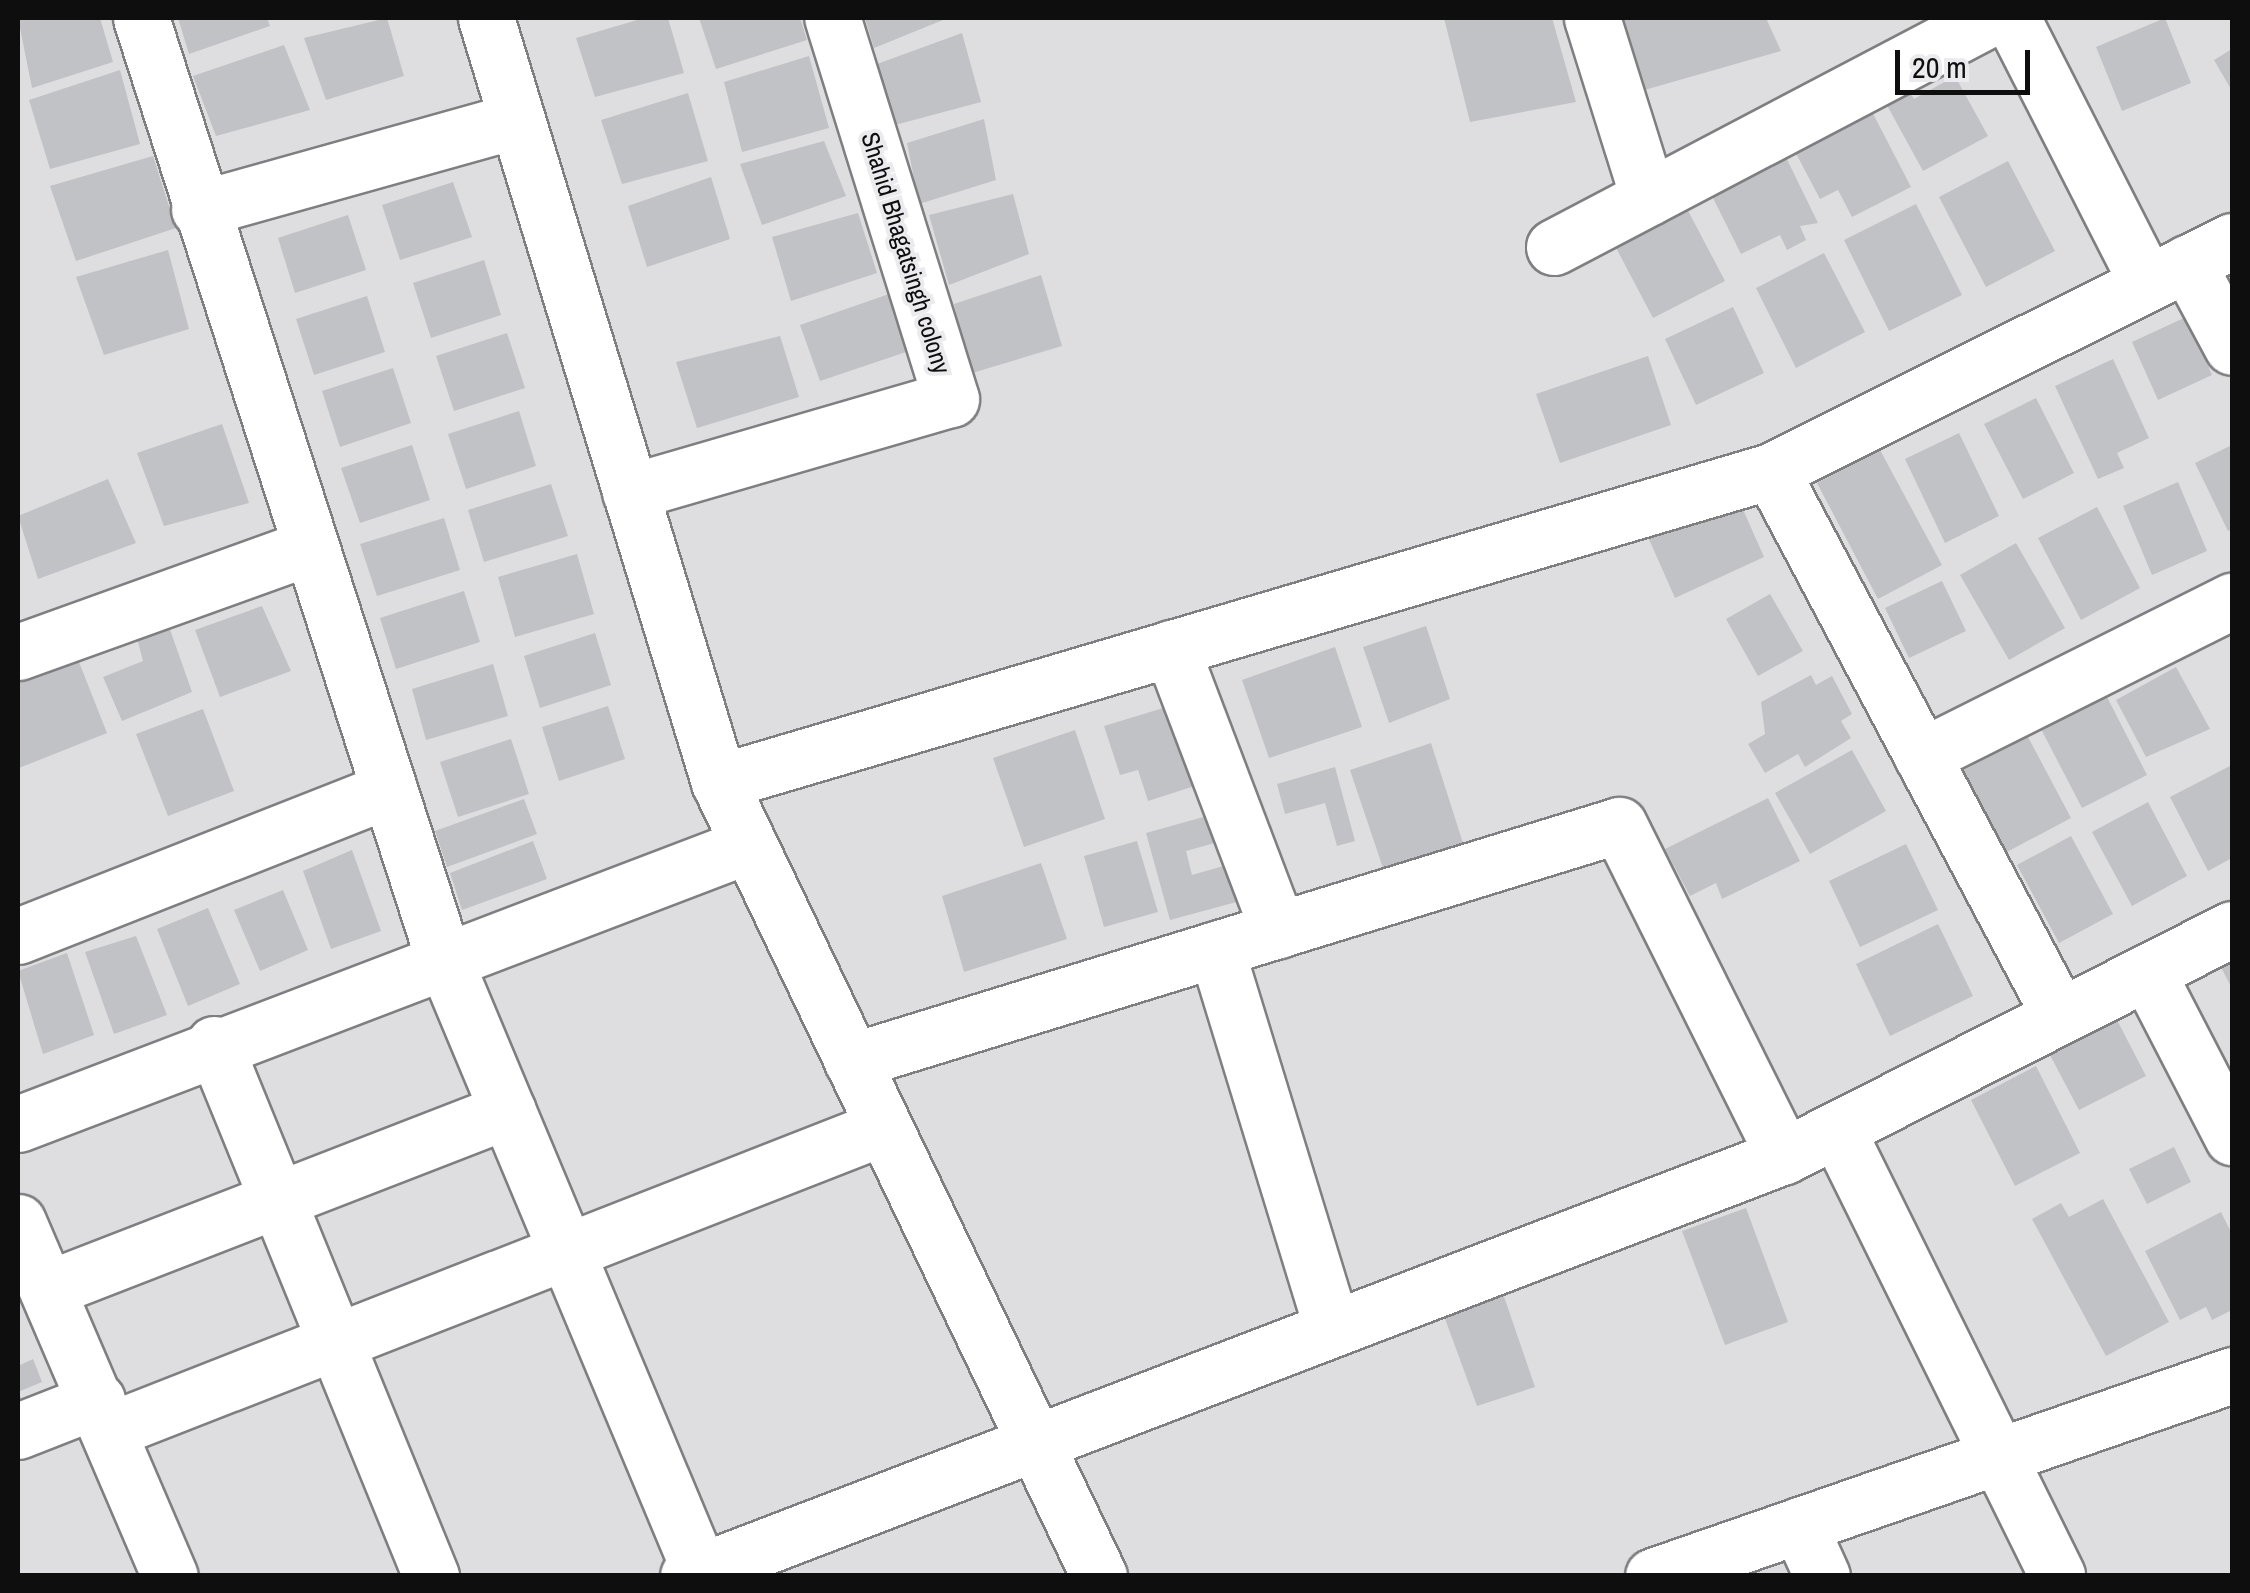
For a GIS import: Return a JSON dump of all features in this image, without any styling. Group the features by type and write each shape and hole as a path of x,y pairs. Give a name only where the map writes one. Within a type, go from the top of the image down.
{"street":[{"path":"140,18 442,954 697,1574 1033,1438 1784,1156 2232,929"},
{"path":"486,18 719,782 1099,1576"},
{"name":"Shahid Bhagatsingh colony","path":"630,492 951,399 832,18"},
{"path":"1592,18 1648,197"},
{"path":"1554,246 1990,18"},
{"path":"2012,18 2189,262 2232,347"},
{"path":"200,209 517,120"},
{"path":"719,782 1771,471 2189,262"},
{"path":"1771,471 2060,1016"},
{"path":"18,652 310,547"},
{"path":"1922,756 2232,601"},
{"path":"1171,648 1278,930"},
{"path":"18,936 389,790"},
{"path":"852,1060 1619,825 1784,1156"},
{"path":"18,1124 442,954 748,845"},
{"path":"1216,949 1331,1326"},
{"path":"2147,972 2232,1137"},
{"path":"214,1044 430,1576"},
{"path":"50,1288 508,1110"},
{"path":"18,1432 103,1415 336,1346 884,1127"},
{"path":"1837,1130 2057,1576"},
{"path":"18,1222 50,1288 170,1576"},
{"path":"1653,1576 2232,1375"},
{"path":"1798,1525 1822,1576"}],"building":[{"path":"18,18 100,18 113,62 32,88"},
{"path":"178,18 267,18 270,26 189,54"},
{"path":"387,18 404,76 326,100 304,38"},
{"path":"644,18 668,18 684,73 595,97 576,38"},
{"path":"699,18 800,18 807,40 716,69"},
{"path":"865,18 948,18 874,48"},
{"path":"1444,18 1552,18 1576,102 1470,122"},
{"path":"1618,18 1766,18 1781,51 1641,91"},
{"path":"2165,18 2191,83 2122,111 2096,47"},
{"path":"962,33 981,102 895,125 877,64"},
{"path":"284,45 310,110 216,136 193,76"},
{"path":"2232,49 2232,91 2214,60"},
{"path":"809,56 829,128 742,152 724,82"},
{"path":"120,70 140,144 50,169 29,100"},
{"path":"1955,76 1988,136 1923,171 1883,98 1906,86 1914,99"},
{"path":"688,93 708,161 622,184 601,120"},
{"path":"1867,102 1911,187 1852,217 1838,190 1820,199 1790,142"},
{"path":"984,119 996,180 919,204 907,143"},
{"path":"824,141 846,196 762,225 740,164"},
{"path":"1781,147 1818,223 1800,226 1806,240 1787,250 1780,235 1741,254 1706,184"},
{"path":"153,156 176,228 76,261 50,186"},
{"path":"2008,161 2055,251 1986,287 1939,197"},
{"path":"711,177 730,239 647,267 628,206"},
{"path":"453,182 472,237 400,260 382,205"},
{"path":"1013,194 1029,254 949,285 929,215"},
{"path":"1916,204 1962,295 1889,331 1844,240"},
{"path":"1685,205 1725,281 1653,318 1613,242"},
{"path":"858,213 877,273 791,301 772,237"},
{"path":"348,215 366,270 295,293 278,238"},
{"path":"168,250 189,329 104,355 76,277"},
{"path":"1824,253 1865,332 1796,368 1756,288"},
{"path":"484,260 501,315 431,338 413,283"},
{"path":"1041,275 1062,346 969,374 954,304"},
{"path":"889,294 909,351 820,381 800,325"},
{"path":"367,296 385,352 314,375 296,319"},
{"path":"1733,307 1764,373 1696,405 1665,339"},
{"path":"2186,317 2212,375 2158,400 2132,342"},
{"path":"507,333 525,388 454,411 436,356"},
{"path":"780,336 799,397 697,428 676,362"},
{"path":"1648,356 1671,425 1560,463 1536,394"},
{"path":"2113,359 2149,438 2117,453 2124,468 2098,479 2055,386"},
{"path":"393,368 411,423 340,447 322,391"},
{"path":"2036,398 2074,473 2023,499 1984,424"},
{"path":"519,411 536,466 466,489 448,434"},
{"path":"222,424 249,503 164,526 137,453"},
{"path":"1959,433 1999,516 1945,543 1905,459"},
{"path":"412,445 430,500 360,523 341,468"},
{"path":"2232,445 2232,529 2228,531 2195,463"},
{"path":"1880,450 1942,565 1878,599 1817,483"},
{"path":"108,479 136,543 38,579 18,516"},
{"path":"2178,482 2207,551 2152,575 2123,506"},
{"path":"551,484 568,536 484,562 468,510"},
{"path":"1737,496 1764,557 1675,598 1648,537"},
{"path":"2097,507 2140,588 2081,620 2038,538"},
{"path":"444,518 460,570 377,596 360,544"},
{"path":"2016,543 2065,628 2009,660 1960,575"},
{"path":"577,554 594,614 515,637 498,577"},
{"path":"1942,581 1966,631 1909,658 1885,608"},
{"path":"464,591 480,642 396,669 380,618"},
{"path":"1770,594 1803,651 1758,676 1726,619"},
{"path":"262,606 291,671 220,697 195,630"},
{"path":"167,621 192,692 122,721 103,677 143,661 136,634"},
{"path":"1426,626 1450,699 1389,723 1363,647"},
{"path":"595,633 611,685 540,708 524,656"},
{"path":"1335,647 1362,727 1269,758 1242,680"},
{"path":"77,657 107,733 19,768 18,680"},
{"path":"493,664 508,716 426,740 412,689"},
{"path":"2176,667 2210,729 2146,757 2116,700"},
{"path":"1811,675 1816,685 1832,676 1852,714 1841,721 1851,738 1805,767 1798,754 1765,773 1748,744 1765,734 1761,702"},
{"path":"2106,695 2147,775 2082,808 2041,729"},
{"path":"1183,702 1207,782 1148,801 1138,770 1120,775 1104,726"},
{"path":"608,706 625,759 559,781 542,727"},
{"path":"203,709 234,791 168,816 136,734"},
{"path":"1075,730 1105,819 1024,847 993,758"},
{"path":"2028,737 2071,818 2005,853 1962,771"},
{"path":"511,739 529,794 458,817 440,762"},
{"path":"1431,743 1463,843 1383,868 1350,770"},
{"path":"1852,750 1886,811 1810,854 1775,793"},
{"path":"2230,766 2232,858 2208,871 2170,797"},
{"path":"1335,767 1355,841 1337,846 1325,803 1285,814 1277,784"},
{"path":"1768,798 1800,861 1722,899 1716,883 1690,896 1665,849"},
{"path":"524,799 537,834 447,867 435,831"},
{"path":"2148,802 2187,876 2132,906 2092,832"},
{"path":"1214,814 1222,841 1186,851 1192,875 1234,863 1244,900 1170,920 1146,833"},
{"path":"2071,836 2113,914 2059,943 2017,865"},
{"path":"533,841 547,879 462,910 450,873"},
{"path":"1137,841 1158,912 1104,927 1084,856"},
{"path":"1906,844 1938,910 1860,947 1829,881"},
{"path":"352,850 381,931 331,949 303,871"},
{"path":"1041,863 1067,939 964,972 942,896"},
{"path":"283,890 308,950 260,971 234,910"},
{"path":"208,908 240,984 188,1006 157,929"},
{"path":"1938,924 1973,996 1890,1036 1856,964"},
{"path":"136,936 167,1015 114,1034 85,952"},
{"path":"67,953 94,1035 43,1054 18,971"},
{"path":"2232,957 2232,989 2219,963"},
{"path":"2117,1020 2146,1076 2079,1110 2050,1055"},
{"path":"2036,1066 2080,1153 2015,1186 1971,1100"},
{"path":"2174,1147 2191,1182 2147,1204 2129,1169"},
{"path":"2103,1199 2169,1322 2106,1356 2032,1219 2061,1203 2069,1217"},
{"path":"1746,1208 1788,1322 1725,1345 1682,1231"},
{"path":"2221,1212 2232,1234 2232,1310 2212,1320 2206,1307 2180,1320 2145,1251"},
{"path":"1499,1282 1535,1387 1477,1406 1440,1305"},
{"path":"33,1359 42,1382 18,1392 18,1366"}]}
